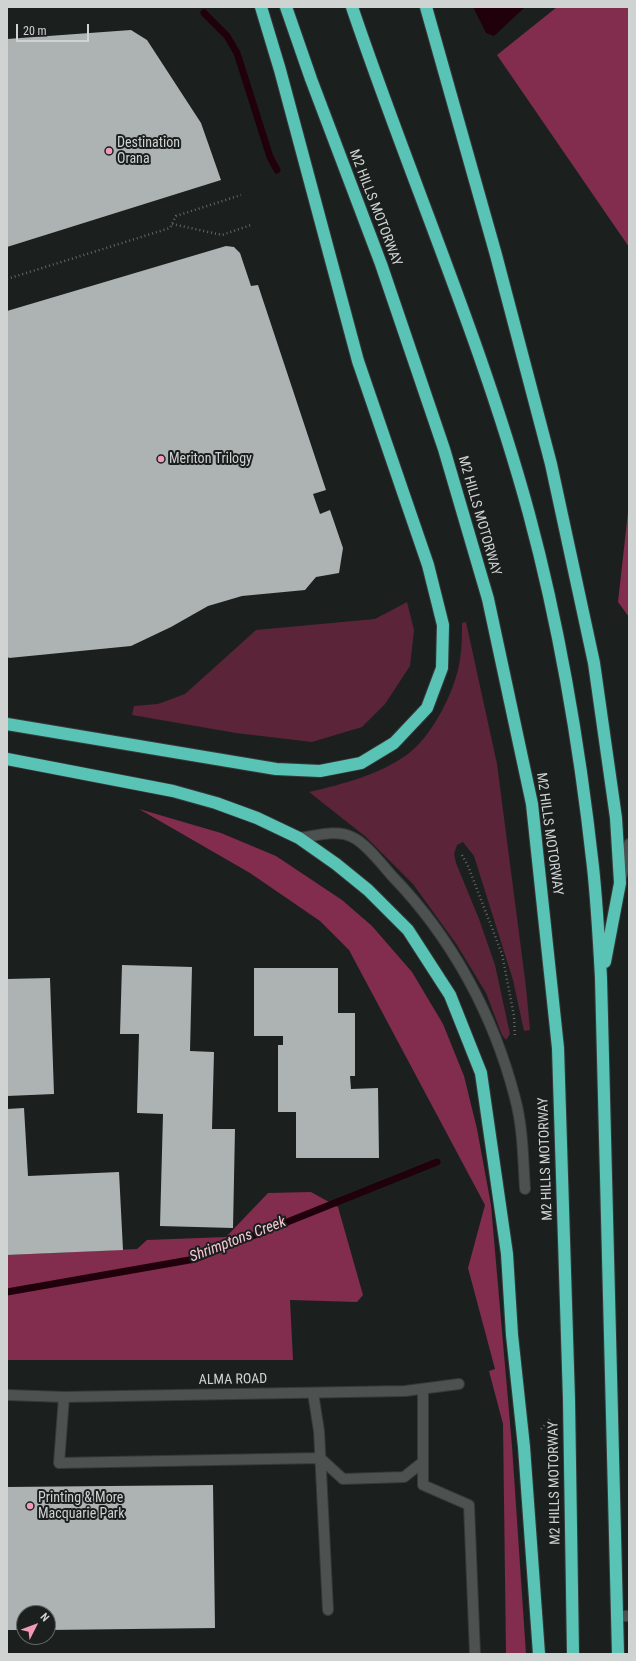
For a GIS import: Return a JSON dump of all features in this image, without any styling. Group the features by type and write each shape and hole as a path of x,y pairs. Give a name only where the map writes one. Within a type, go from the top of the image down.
{"highway":[{"path":"7,724 276,770 320,771 361,764 394,743 427,708 442,668 443,625 428,566 358,362 280,70 261,7"},
{"name":"M2 HILLS MOTORWAY","path":"286,7 310,79 381,264 444,449 488,599 532,804 558,1048 569,1400 573,1654"},
{"path":"352,7 371,65 457,296 499,417 529,513 553,615 579,761 593,870 602,978 618,1654"},
{"path":"426,7 496,255 551,464 594,663 616,818 620,883 602,978"},
{"path":"7,758 173,791 216,803 257,818 299,838 336,864 368,890 408,930 450,995 481,1072 507,1254 512,1335 524,1447 539,1654"}],"street":[{"path":"299,838 339,833 353,837 410,894 434,924 468,980 487,1019 504,1063 516,1106 521,1134 525,1189"},
{"path":"620,883 629,844"},
{"name":"ALMA ROAD","path":"7,1395 64,1397 313,1392 423,1389 459,1384"},
{"path":"423,1389 423,1485 468,1505 475,1654"},
{"path":"313,1392 320,1458 328,1610"},
{"path":"64,1397 59,1463 320,1458 343,1479 404,1477 423,1462"},
{"path":"617,1616 629,1616"}],"path":[{"path":"7,279 170,228 176,216 241,195"},
{"path":"172,224 222,235 251,225"},
{"path":"462,855 468,866 502,954 516,1034 514,1052 504,1063"},
{"path":"524,1447 569,1400"}],"shaded area":[{"path":"473,7 525,7 494,36 486,33"},
{"path":"557,7 629,7 629,247 497,55"},
{"path":"629,503 629,617 618,602"},
{"path":"407,602 414,630 410,666 385,704 362,727 312,742 236,733 132,715 134,706 158,704 185,694 256,630 375,619"},
{"path":"466,622 497,764 526,987 530,1030 524,1031 513,980 474,856 463,842 457,845 454,854 456,863 479,919 495,965 510,1034 506,1040 502,1035 486,993 457,945 413,884 366,837 309,792 348,782 385,768 408,754 417,746 426,736 442,711 454,684 461,654 462,623"},
{"path":"139,809 221,833 276,856 342,900 372,926 412,972 443,1024 464,1076 477,1129 491,1205 512,1446 526,1654 506,1654 503,1424 489,1371 495,1369 468,1268 485,1205 349,950 320,921 250,873"},
{"path":"311,1192 338,1207 363,1295 357,1302 290,1300 293,1360 7,1360 7,1255 137,1249 147,1240 226,1237 268,1193"}],"building":[{"name":"Destination Orana","path":"131,30 147,40 201,123 221,180 7,247 7,39"},
{"name":"Meriton Trilogy","path":"226,246 234,247 240,253 251,286 258,285 326,490 313,494 320,514 330,510 343,548 339,573 316,577 305,590 242,596 208,606 171,627 131,646 9,658 7,656 7,311"},
{"path":"122,965 192,967 190,1051 214,1052 212,1129 235,1129 233,1228 160,1226 163,1114 137,1113 139,1034 120,1034"},
{"path":"254,968 338,968 338,1013 355,1013 355,1076 350,1076 351,1089 378,1088 379,1158 296,1158 296,1112 278,1112 278,1045 283,1045 283,1036 254,1036"},
{"path":"50,978 54,1094 7,1096 7,979"},
{"path":"24,1108 28,1176 119,1172 123,1250 7,1255 7,1109"},
{"path":"213,1485 215,1628 56,1630 56,1605 16,1605 16,1630 7,1630 7,1487"}],"waterway":[{"path":"204,13 227,36 237,53 270,157 277,170"},
{"name":"Shrimptons Creek","path":"7,1292 195,1259 437,1162"}],"place":[{"name":"Destination Orana","path":"109,151"},
{"name":"Meriton Trilogy","path":"161,459"},
{"name":"Printing & More Macquarie Park","path":"30,1506"}]}
